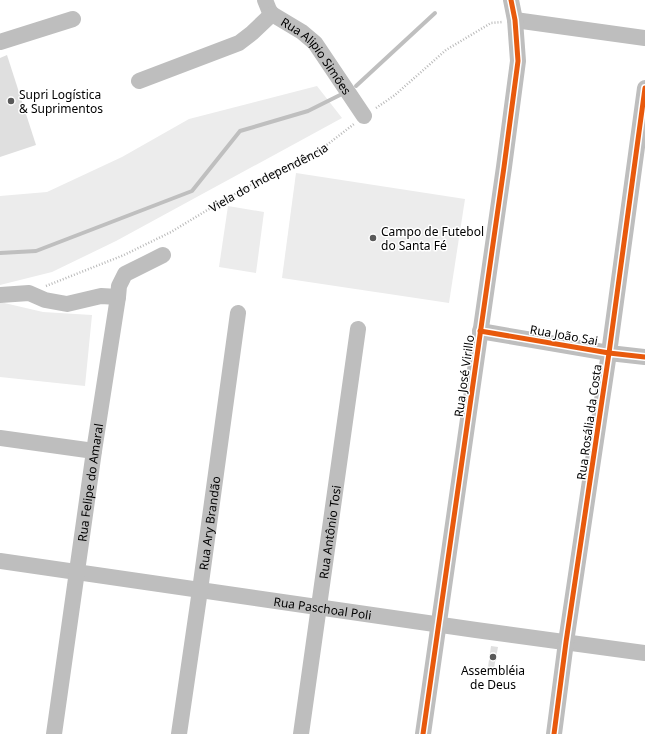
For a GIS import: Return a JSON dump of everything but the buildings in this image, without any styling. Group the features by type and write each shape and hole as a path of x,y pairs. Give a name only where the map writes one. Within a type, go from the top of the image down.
{"street":[{"name":"Rua Alipio Simões","path":"265,0 272,14 302,32 315,43 364,116"},
{"name":"Rua José Virillo","path":"423,734 518,61 515,20 511,0"},
{"path":"139,81 239,44 272,14"},
{"path":"0,42 73,19"},
{"path":"515,20 645,38"},
{"name":"Rua Rosália da Costa","path":"554,734 566,642 609,354 645,88"},
{"name":"Rua Felipe do Amaral","path":"54,734 119,286 125,274 163,255"},
{"path":"0,295 29,293 45,300 67,304 101,296 118,297"},
{"name":"Rua Ary Brandão","path":"179,734 238,313"},
{"name":"Rua Antônio Tosi","path":"301,734 358,329"},
{"name":"Rua João Sai","path":"480,331 609,354 645,357"},
{"path":"0,438 94,451"},
{"name":"Rua Paschoal Poli","path":"0,561 645,653"}],"shaded area":[{"path":"317,86 342,118 116,241 52,272 0,285 0,196 47,192 122,157 189,119"},
{"name":"Campo de Futebol do Santa Fé","path":"296,173 465,199 449,303 282,278"},
{"path":"228,206 264,212 256,273 219,267"},
{"path":"0,302 43,312 92,315 85,386 0,377"}],"waterway":[{"path":"356,86 435,13"},
{"path":"0,253 36,251 192,191 240,131 308,111 340,95"}],"cycle path":[{"path":"423,734 518,61 515,20 511,0"},
{"path":"554,734 566,642 609,353 645,88"},
{"path":"480,331 609,353 645,357"}],"place":[{"name":"Supri Logística & Suprimentos","path":"11,101"},
{"name":"Campo de Futebol do Santa Fé","path":"373,238"},
{"name":"Assembléia de Deus","path":"493,657"}]}
